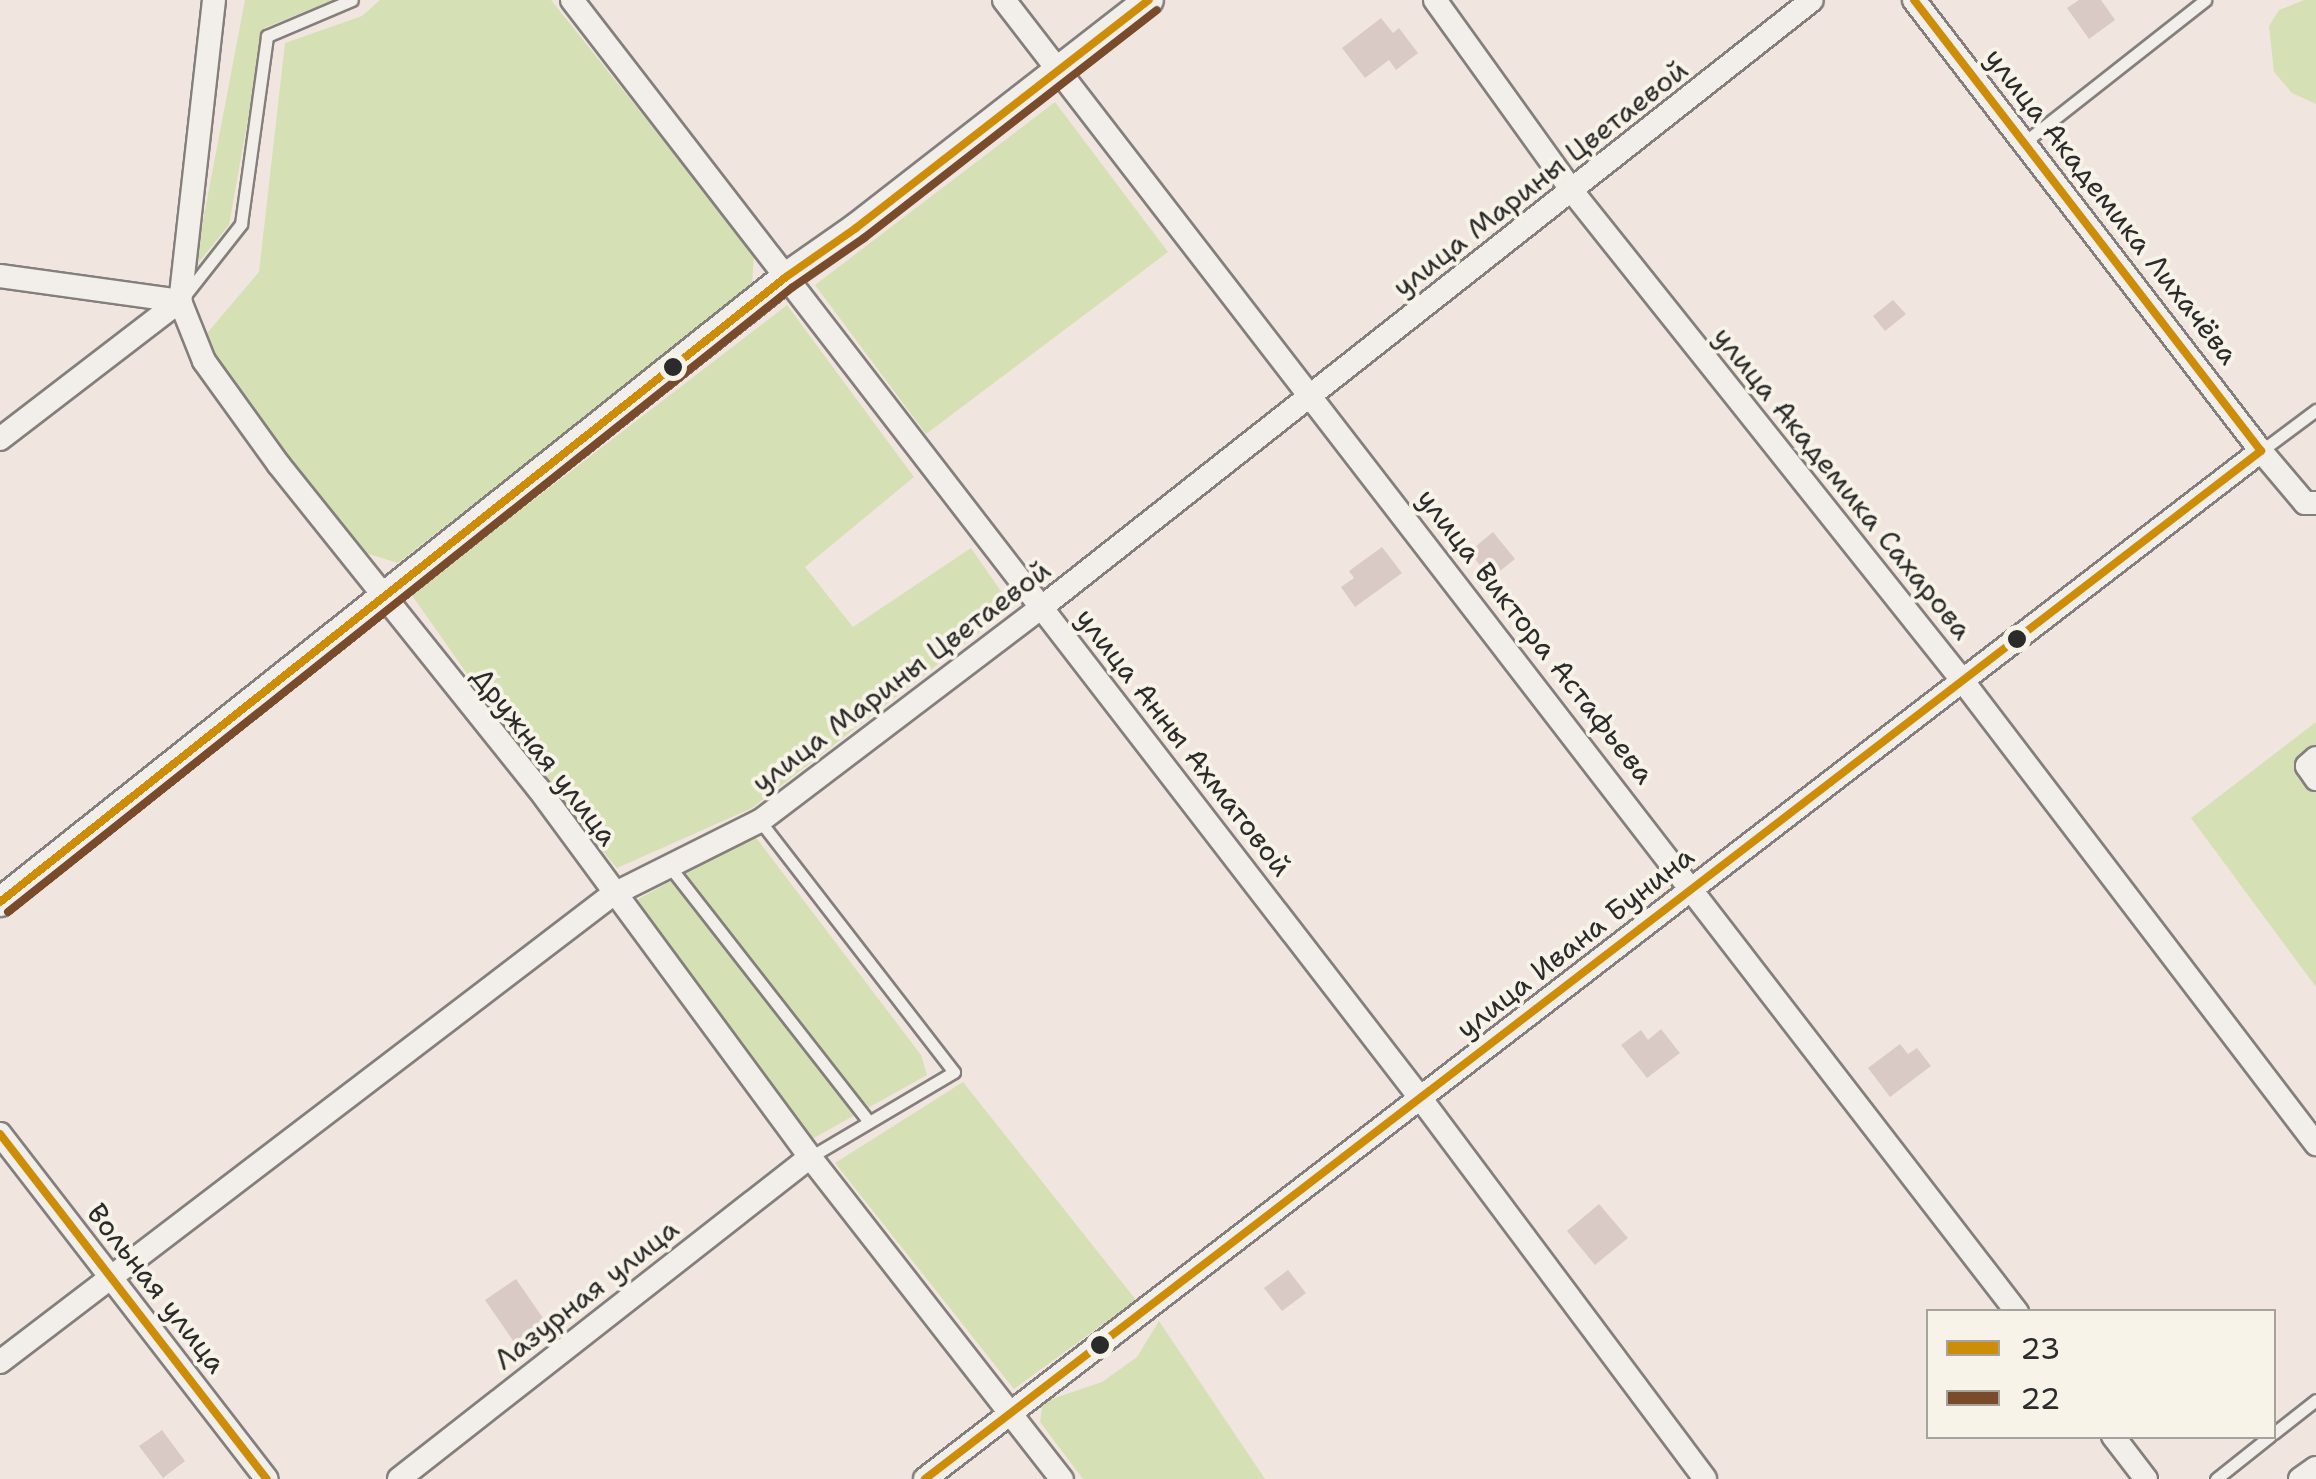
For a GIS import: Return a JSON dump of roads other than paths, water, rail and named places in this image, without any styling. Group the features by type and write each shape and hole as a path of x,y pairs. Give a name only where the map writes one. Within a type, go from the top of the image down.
{"street":[{"name":"Дружная улица","path":"214,0 180,301 204,361 228,397 538,788 612,895 1062,1479"},
{"name":"улица Анны Ахматовой","path":"572,0 1421,1098 1705,1479"},
{"name":"улица Виктора Астафьева","path":"1004,0 2015,1309"},
{"path":"0,902 786,277 856,228 1149,0"},
{"name":"улица Академика Сахарова","path":"1435,0 1572,191 1962,680 2316,1144"},
{"name":"улица Марины Цветаевой","path":"0,1362 612,895 760,821 1042,607 1812,0"},
{"name":"улица Академика Лихачёва","path":"1914,0 2261,451 2305,503 2316,503"},
{"path":"0,276 180,301"},
{"path":"0,439 180,301"},
{"name":"улица Ивана Бунина","path":"924,1479 2261,451"},
{"path":"2316,758 2308,766 2316,778"},
{"name":"Вольная улица","path":"0,1134 267,1479"},
{"name":"Лазурная улица","path":"399,1479 810,1156"},
{"path":"2115,1439 2146,1479"},
{"path":"2300,1479 2316,1468"}],"lane":[{"path":"180,301 240,224 268,36 352,0"},
{"path":"2026,142 2205,0"},
{"path":"2261,451 2316,410"},
{"path":"760,821 954,1072 810,1156"},
{"path":"670,867 869,1122"},
{"path":"2276,1432 2316,1400"},
{"path":"2216,1479 2267,1439"}]}
